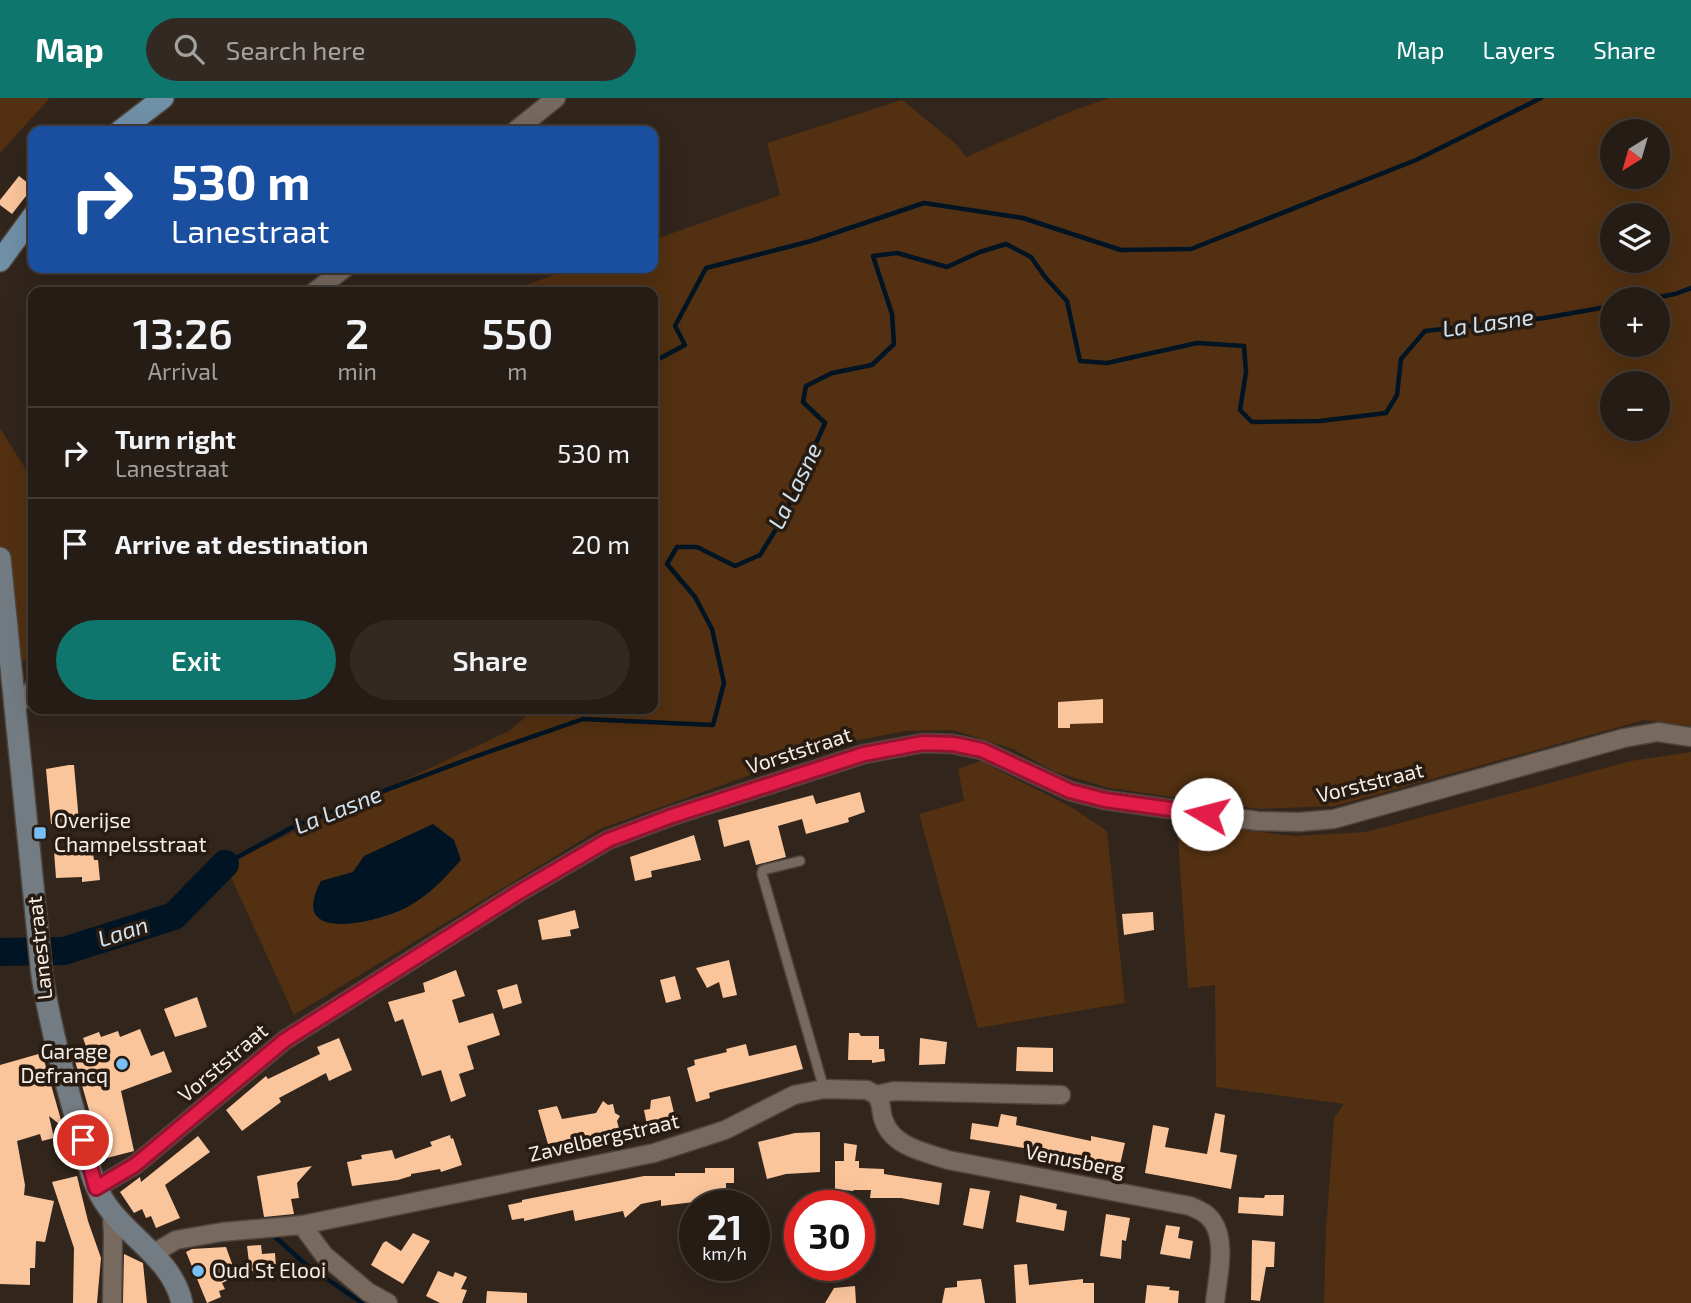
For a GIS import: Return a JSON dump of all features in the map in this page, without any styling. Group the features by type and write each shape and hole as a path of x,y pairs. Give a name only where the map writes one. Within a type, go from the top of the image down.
{"main road":[{"path":"127,126 163,98"},
{"path":"0,261 28,223"}],"street":[{"path":"521,126 556,98"},
{"path":"320,287 339,273"},
{"name":"Lanestraat","path":"0,558 42,975 49,1021 96,1188 112,1214 154,1253 170,1277 182,1303"},
{"path":"16,706 28,694"},
{"name":"Vorststraat","path":"96,1188 135,1165 285,1040 516,894 608,840 672,816 864,754 923,743 953,744 982,750 1070,791 1105,800 1258,821 1299,822 1334,819 1624,738 1658,732 1691,737"},
{"name":"Zavelbergstraat","path":"154,1253 176,1240 222,1232 302,1225 654,1153 725,1130 794,1095 824,1089 867,1090 876,1095 894,1091 1061,1096"},
{"name":"Venusberg","path":"876,1095 880,1100 881,1115 888,1132 899,1141 922,1151 948,1160 1191,1206 1205,1213 1214,1223 1219,1240 1214,1303"},
{"path":"112,1214 112,1303"},
{"path":"302,1225 324,1255 368,1292 388,1303"}],"lane":[{"path":"800,861 764,870 762,874 824,1089"}],"shaded area":[{"path":"0,98 50,98 0,153"},
{"path":"1110,98 1691,98 1691,726 1644,720 1335,806 1259,809 1109,788 1055,772 1013,749 953,730 905,731 833,745 600,829 294,1015 225,864 509,731 529,714 658,714 658,287 520,287 559,273 658,273 658,238 780,195 767,143 902,100 955,143 966,157 1074,110"},
{"path":"0,428 28,473 28,659 0,674"},
{"path":"1691,752 1691,1303 1324,1303 1334,1118 1344,1104 1216,1087 1215,985 1188,988 1177,822 1294,836 1366,832 1631,761"},
{"path":"981,761 1071,807 1107,831 1125,1003 978,1028 919,814 964,801 958,769"}],"water":[{"path":"433,824 454,840 461,860 425,896 399,911 352,923 323,921 315,913 314,900 321,881 353,872 364,856"}],"building":[{"path":"19,176 28,183 28,193 12,214 0,205 0,200"},
{"path":"1103,699 1103,723 1070,724 1070,728 1058,728 1058,702"},
{"path":"74,765 79,822 51,824 46,769"},
{"path":"860,792 865,812 848,818 849,822 806,834 802,819 778,826 786,857 756,865 749,840 724,847 718,820 813,795 816,804"},
{"path":"694,835 701,860 651,871 652,877 635,881 630,857"},
{"path":"92,848 94,860 98,860 100,880 82,882 82,877 56,878 54,851"},
{"path":"575,910 579,928 570,930 571,936 542,940 538,920"},
{"path":"1153,912 1154,930 1124,935 1122,914"},
{"path":"729,960 737,995 723,998 719,982 707,988 696,968"},
{"path":"456,970 465,996 452,1000 459,1023 493,1013 500,1035 467,1046 474,1069 459,1074 466,1096 451,1102 441,1070 422,1076 403,1019 395,1022 388,1002 425,992 423,983"},
{"path":"675,976 681,999 666,1003 660,980"},
{"path":"517,984 522,1003 503,1009 497,990"},
{"path":"197,997 207,1027 175,1037 164,1009"},
{"name":"Garage Defrancq","path":"140,1029 151,1056 164,1051 172,1072 121,1091 134,1151 103,1159 73,1054 87,1049 83,1038 99,1032 101,1037 118,1031 120,1037"},
{"path":"849,1033 879,1036 879,1049 884,1049 885,1061 872,1063 872,1060 848,1060"},
{"path":"339,1038 352,1070 329,1081 326,1073 279,1098 281,1102 242,1131 226,1110 266,1076 268,1079 320,1054 317,1047"},
{"path":"920,1038 947,1042 945,1064 919,1065"},
{"path":"746,1044 749,1056 796,1045 803,1069 718,1090 709,1093 710,1098 696,1102 687,1068 695,1065 694,1060"},
{"path":"1017,1047 1053,1048 1053,1072 1016,1071"},
{"path":"42,1053 63,1127 49,1116 54,1138 42,1141 40,1134 17,1141 25,1185 24,1195 54,1201 45,1242 36,1241 35,1268 30,1268 30,1285 0,1284 0,1065"},
{"path":"670,1096 675,1117 647,1125 644,1110 650,1109 651,1100"},
{"path":"603,1101 608,1105 613,1104 615,1113 620,1116 617,1121 620,1132 548,1144 538,1110 557,1106 562,1119 596,1113"},
{"path":"1215,1113 1225,1115 1220,1152 1237,1155 1231,1189 1145,1173 1153,1125 1169,1128 1165,1147 1207,1154"},
{"path":"1001,1114 1017,1117 1016,1125 1091,1141 1091,1136 1125,1143 1119,1169 970,1139 972,1123 998,1127"},
{"path":"820,1132 820,1172 786,1174 767,1179 758,1142 795,1133"},
{"path":"450,1135 462,1165 441,1172 440,1169 411,1174 398,1180 352,1186 347,1162 362,1159 361,1155 392,1150 395,1159 432,1146 430,1142"},
{"path":"198,1136 210,1152 165,1185 180,1218 156,1228 151,1216 146,1218 142,1209 134,1213 120,1192 140,1177 141,1182"},
{"path":"844,1143 857,1145 855,1161 859,1161 859,1168 884,1169 884,1174 942,1183 939,1205 901,1198 875,1198 875,1190 835,1189 835,1161 844,1161"},
{"path":"312,1166 297,1183 299,1198 291,1199 294,1214 264,1217 257,1176"},
{"path":"705,1168 734,1168 734,1183 726,1183 726,1190 679,1190 679,1204 661,1206 661,1200 641,1204 625,1218 623,1211 575,1221 573,1210 524,1221 524,1218 512,1220 508,1205 644,1176 705,1173"},
{"path":"77,1176 101,1258 97,1303 73,1303 74,1248 52,1182"},
{"path":"970,1188 990,1191 983,1229 963,1225"},
{"path":"1020,1195 1057,1204 1056,1209 1067,1211 1064,1231 1016,1222"},
{"path":"1265,1195 1284,1195 1283,1216 1238,1213 1239,1197 1264,1198"},
{"path":"1106,1214 1130,1218 1126,1241 1122,1240 1121,1259 1100,1256"},
{"path":"1166,1225 1180,1227 1178,1238 1193,1241 1190,1259 1160,1254"},
{"path":"413,1233 430,1241 403,1284 371,1265 383,1243 386,1241 401,1251"},
{"path":"1252,1240 1275,1242 1274,1267 1266,1267 1260,1301 1251,1300"},
{"path":"261,1245 262,1254 275,1253 276,1268 250,1271 247,1246"},
{"path":"226,1247 235,1272 228,1273 230,1279 222,1283 225,1289 219,1291 221,1297 207,1303 186,1252 192,1249"},
{"path":"124,1254 143,1263 147,1303 123,1303"},
{"path":"1027,1264 1029,1285 1083,1279 1083,1283 1094,1283 1094,1303 1016,1303 1014,1265"},
{"path":"438,1271 453,1277 455,1272 467,1277 461,1289 467,1290 462,1303 440,1303 426,1296"},
{"path":"981,1279 985,1303 942,1303 945,1288 957,1287 957,1281"},
{"path":"1147,1285 1170,1287 1169,1290 1179,1291 1178,1303 1145,1303"},
{"path":"855,1286 856,1303 825,1303 834,1288"},
{"path":"487,1291 527,1293 527,1303 486,1303"}],"waterway":[{"path":"658,359 685,345 675,326 706,268 811,241 924,203 1023,218 1121,250 1191,249 1416,160 1541,98"},
{"name":"La Lasne","path":"225,864 291,828 474,757 583,719 713,725 724,683 712,629 695,597 667,564 677,547 697,547 735,566 760,555 783,518 825,423 803,402 806,386 832,373 872,365 894,344 892,314 873,256 897,253 947,267 1006,244 1031,257 1067,301 1080,361 1107,363 1197,343 1244,346 1246,372 1240,410 1252,422 1320,421 1386,413 1397,395 1401,359 1425,331 1544,318 1600,308"},
{"name":"La Lasne","path":"1670,295 1691,288"},
{"name":"Laan","path":"0,952 64,951 174,916 225,864"},
{"path":"273,1235 304,1263 362,1303"}],"place":[{"name":"Overijse Champelsstraat","path":"40,833"},
{"name":"Garage Defrancq","path":"122,1064"},
{"name":"Oud St Elooi","path":"198,1271"}],"route":[{"path":"83,1140 96,1188 135,1165 285,1040 516,894 608,840 672,816 864,754 923,743 953,744 982,750 1070,791 1105,800 1207,814"}]}
